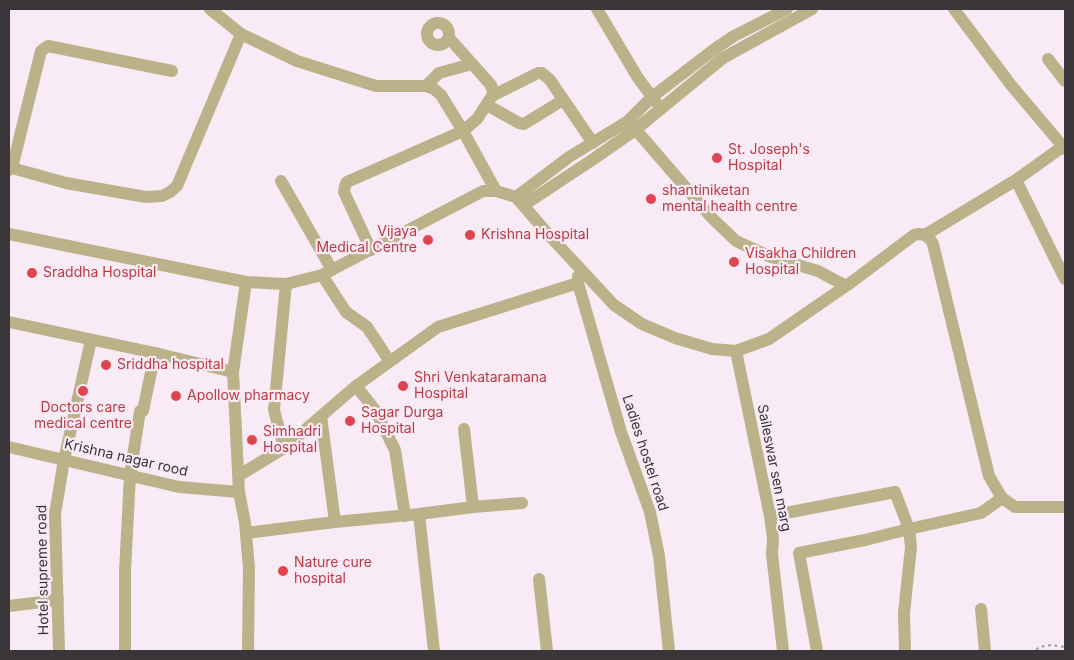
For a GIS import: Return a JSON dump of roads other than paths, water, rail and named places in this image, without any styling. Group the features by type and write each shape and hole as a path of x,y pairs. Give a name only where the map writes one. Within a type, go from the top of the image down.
{"street":[{"path":"210,9 242,34 297,61 365,84 376,86 426,86 434,89 442,95 496,191"},
{"path":"597,9 638,78 660,108"},
{"path":"520,201 568,157 660,108 720,53 734,36 787,9"},
{"path":"520,201 595,158 631,125 652,97 720,53 812,9"},
{"path":"925,235 1016,180 1065,147 1010,85 954,9"},
{"path":"172,71 48,46 41,51 11,169 66,183 146,197 162,196 170,192 177,186 242,34"},
{"path":"371,250 344,192 347,182 463,131 477,118 490,101 493,92 491,86 449,38"},
{"path":"1048,59 1065,81"},
{"path":"426,86 438,73 472,64"},
{"path":"490,101 538,73 542,73 550,80 593,143"},
{"path":"490,101 519,123 524,124 563,100"},
{"path":"631,125 712,218 736,241 771,257 818,271 846,286"},
{"path":"1016,180 1065,279"},
{"path":"281,181 346,312 367,327 390,360"},
{"path":"9,234 246,282 286,284 327,273 483,191 496,191 520,201 614,305 642,324 694,344 712,349 736,351 769,338 846,286 914,235 925,235 930,238 933,244 989,476 1002,498 1015,507 1065,507"},
{"name":"Ladies hostel road","path":"578,267 578,283 620,432 650,512 659,556 668,651"},
{"path":"246,282 234,372 239,492 246,533 249,568 248,651"},
{"path":"238,476 284,448 356,386 438,326 578,283"},
{"path":"284,448 274,410 286,284"},
{"path":"9,322 234,372"},
{"name":"Hotel supreme road","path":"59,651 55,514 64,460 91,340"},
{"name":"Saileswar sen marg","path":"736,351 770,516 773,539 772,554 783,651"},
{"path":"125,651 125,571 130,475 155,353"},
{"path":"356,386 375,410 395,450 405,516"},
{"path":"321,416 336,522"},
{"path":"464,429 473,507"},
{"name":"Krishna nagar rood","path":"9,446 180,487 239,492"},
{"path":"770,516 895,492 910,529 911,547 904,613 905,651"},
{"path":"817,651 799,553 865,540 980,513 1002,498"},
{"path":"246,533 522,503"},
{"path":"419,514 434,651"},
{"path":"539,578 547,651"},
{"path":"9,606 58,600"},
{"path":"981,609 985,651"}],"place":[{"name":"St. Joseph's Hospital","path":"717,158"},
{"name":"shantiniketan mental health centre","path":"651,199"},
{"name":"Krishna Hospital","path":"470,235"},
{"name":"Vijaya Medical Centre","path":"428,240"},
{"name":"Visakha Children Hospital","path":"734,262"},
{"name":"Sraddha Hospital","path":"32,273"},
{"name":"Sriddha hospital","path":"106,365"},
{"name":"Shri Venkataramana Hospital","path":"403,386"},
{"name":"Doctors care medical centre","path":"83,391"},
{"name":"Apollow pharmacy","path":"176,396"},
{"name":"Sagar Durga Hospital","path":"350,421"},
{"name":"Simhadri Hospital","path":"252,440"},
{"name":"Nature cure hospital","path":"283,571"}]}
